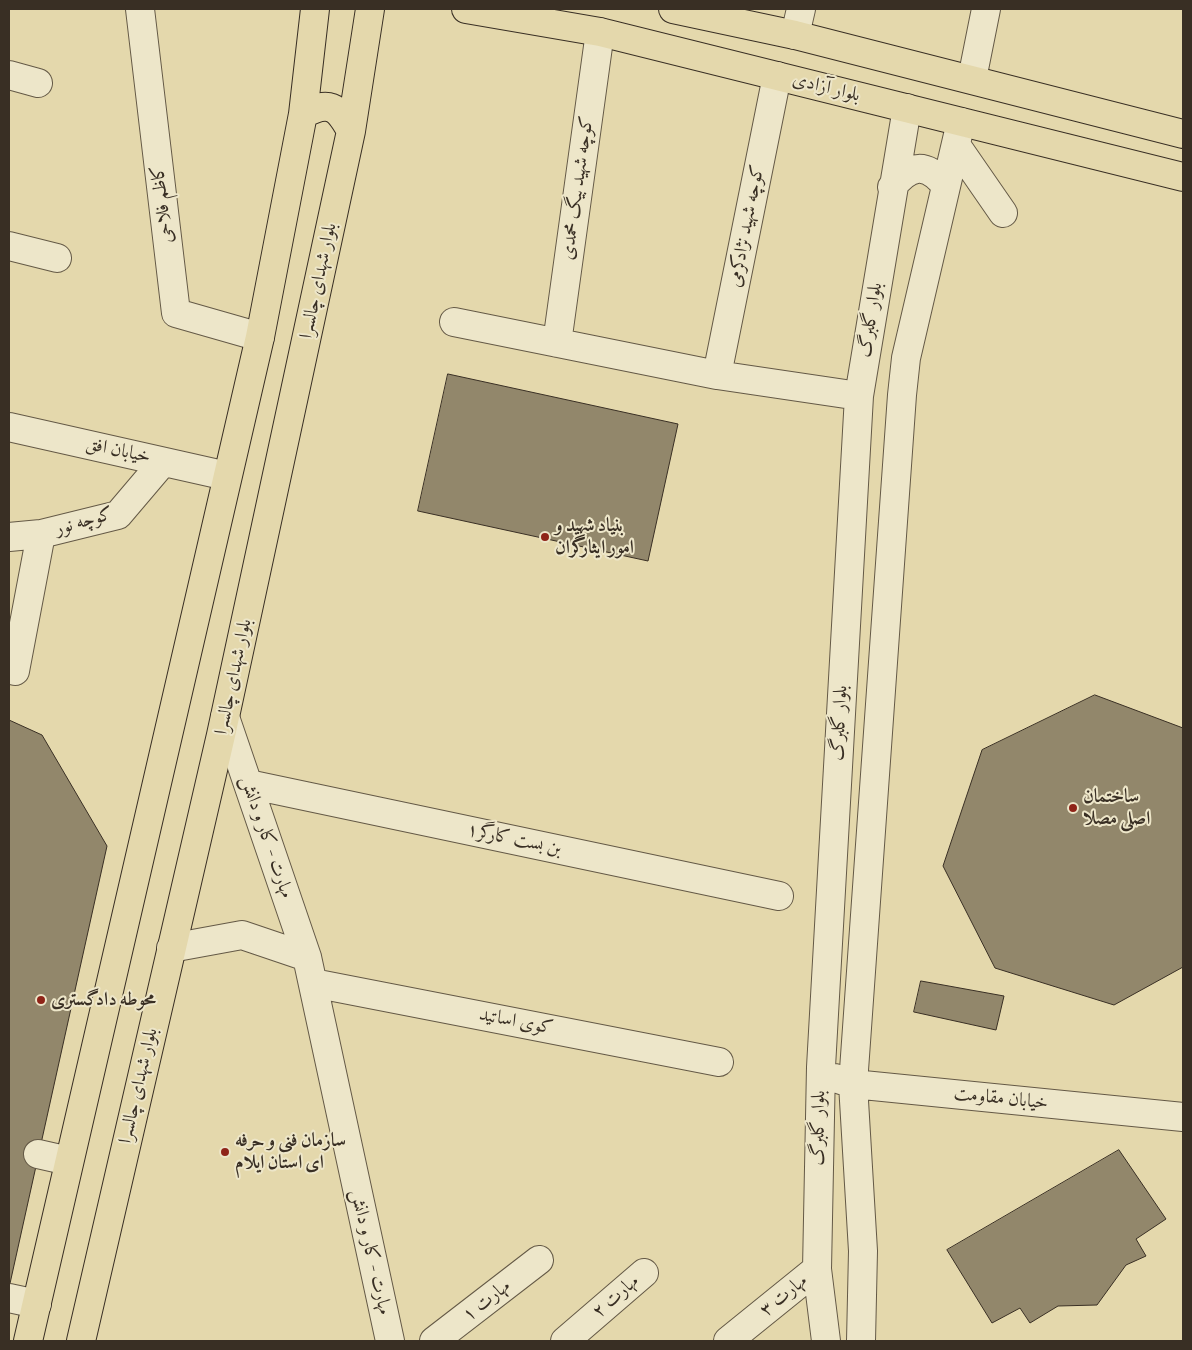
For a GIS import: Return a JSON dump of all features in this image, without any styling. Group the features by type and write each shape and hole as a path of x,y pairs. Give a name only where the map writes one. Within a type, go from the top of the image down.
{"main road":[{"path":"28,1341 260,337 303,114 315,9"},
{"name":"بلوار شهدای چالسرا","path":"81,1341 225,717 351,131 370,9"},
{"name":"بلوار آزادی","path":"466,9 520,14 907,108 959,133 1183,177"},
{"path":"673,9 798,22 972,79 1183,134"},
{"path":"303,114 319,106 332,107 342,115 351,131"}],"street":[{"name":"کاظم فلاحی","path":"140,9 176,313 260,337"},
{"path":"972,79 986,9"},
{"name":"کوچه شهید بیگ محمدی","path":"557,343 600,32"},
{"path":"9,75 38,83"},
{"name":"کوچه شهید نژادکرمی","path":"717,375 777,76"},
{"name":"بلوار گلبرگ","path":"826,1341 817,1269 820,1073 859,396 892,187 907,108"},
{"path":"959,133 1003,213"},
{"name":"بلوار گلبرگ","path":"861,1341 863,1251 853,1084 906,358 959,133"},
{"path":"892,187 904,172 918,169 930,170 946,186"},
{"path":"9,246 57,258"},
{"path":"454,322 717,375 859,396"},
{"name":"خیابان افق","path":"9,427 227,476"},
{"name":"کوچه نور","path":"9,537 41,534 118,515 163,462"},
{"name":"کوچه نور","path":"9,669 15,671 41,534"},
{"name":"مهارت - کار و دانش","path":"225,717 310,970 390,1341"},
{"name":"بن بست کارگر۱","path":"248,784 779,896"},
{"path":"171,948 242,935 310,970"},
{"name":"کوی اساتید","path":"310,970 720,1062"},
{"name":"خیابان مقاومت","path":"820,1073 853,1084 1183,1117"},
{"path":"38,1154 69,1161"},
{"name":"مهارت ۱","path":"434,1341 539,1260"},
{"name":"مهارت ۳","path":"728,1341 817,1269"},
{"name":"مهارت ۲","path":"565,1341 644,1273"},
{"path":"9,1298 37,1304"}],"building":[{"path":"448,374 678,424 648,561 418,511"},
{"name":"ساختمان اصلی مصلا","path":"1095,695 1183,728 1183,967 1114,1005 995,968 943,866 982,750"},
{"name":"محوطه دادگستری","path":"9,720 42,735 107,846 9,1288"},
{"path":"921,981 1004,996 996,1030 914,1012"},
{"path":"1119,1150 1166,1219 1136,1239 1146,1256 1126,1265 1097,1305 1058,1306 1030,1323 1020,1308 992,1323 947,1250"}],"place":[{"name":"بنیاد شهید و امور ایثارگران","path":"545,537"},
{"name":"ساختمان اصلی مصلا","path":"1073,808"},
{"name":"محوطه دادگستری","path":"41,1000"},
{"name":"سازمان فنی و حرفه ای استان ایلام","path":"225,1152"}]}
